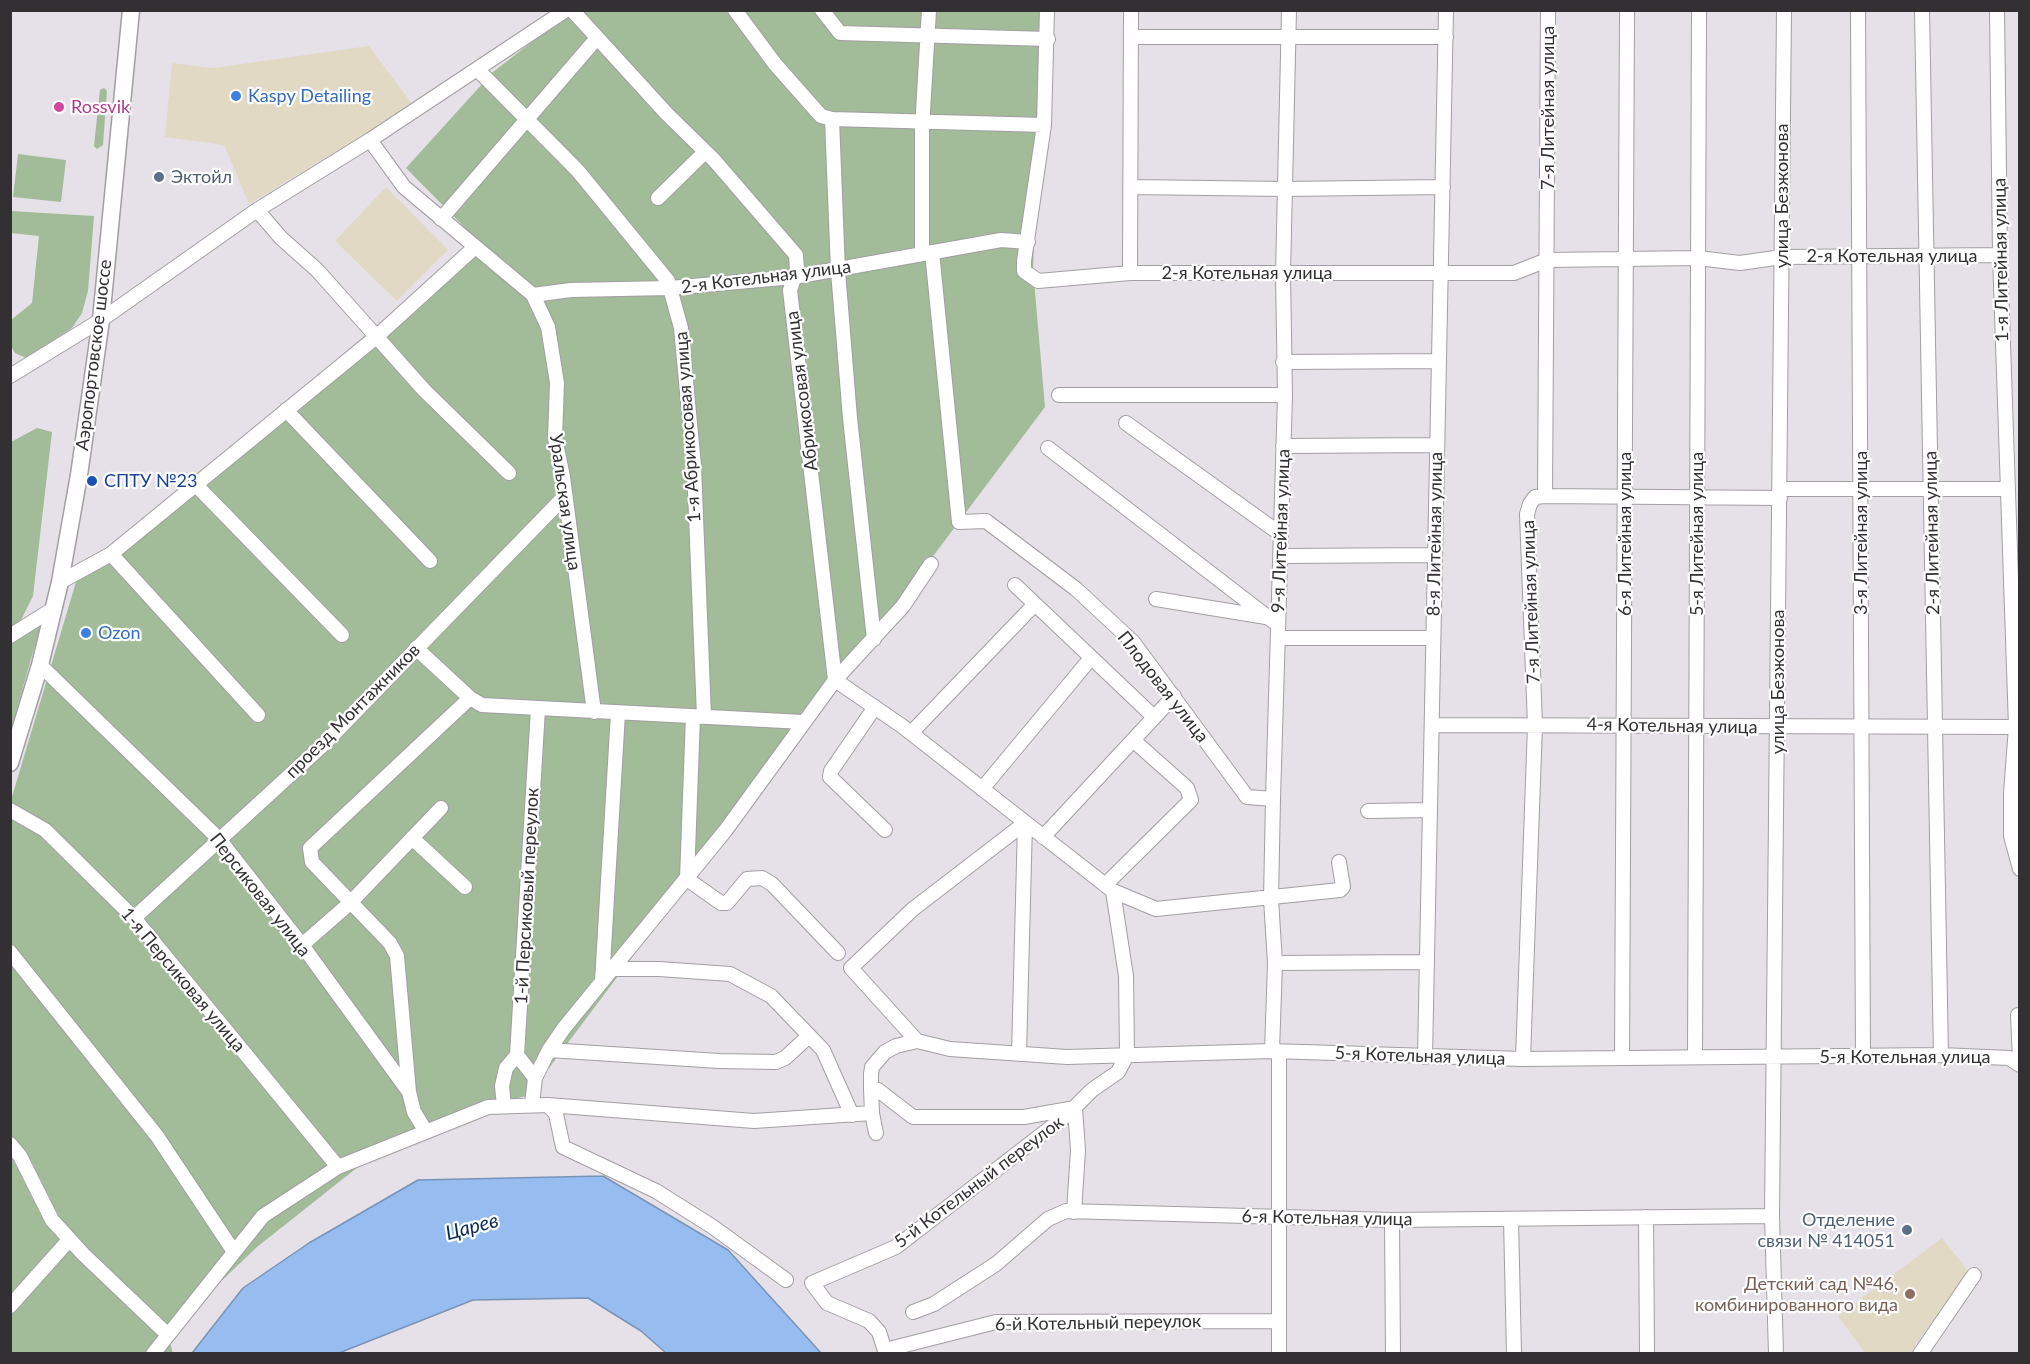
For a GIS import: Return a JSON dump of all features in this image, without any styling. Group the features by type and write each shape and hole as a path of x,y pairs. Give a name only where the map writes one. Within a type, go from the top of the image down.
{"main road":[{"name":"Аэропортовское шоссе","path":"10,764 40,666 60,582 79,475 101,320 131,10"}],"street":[{"path":"10,376 101,320 257,210 370,140 566,10"},
{"name":"Абрикосовая улица","path":"572,10 705,152 796,255 798,263 790,290 835,680"},
{"path":"735,10 775,64 821,116 832,119 1044,125"},
{"path":"822,10 840,33 1048,39"},
{"path":"927,253 923,121 928,10"},
{"path":"1028,242 1044,125 1047,10"},
{"path":"1130,273 1131,10"},
{"name":"9-я Литейная улица","path":"1279,1353 1275,963 1271,899 1275,627 1281,556 1279,533 1285,395 1283,274 1289,10"},
{"name":"8-я Литейная улица","path":"1425,1057 1446,10"},
{"name":"7-я Литейная улица","path":"1522,1059 1535,725 1527,514 1535,497 1545,496 1548,10"},
{"name":"6-я Литейная улица","path":"1622,1057 1624,260 1627,10"},
{"name":"5-я Литейная улица","path":"1695,1057 1699,10"},
{"name":"улица Безжонова","path":"1776,1353 1772,1216 1784,10"},
{"name":"3-я Литейная улица","path":"1858,10 1863,1055"},
{"name":"2-я Литейная улица","path":"1922,10 1941,1055"},
{"name":"1-я Литейная улица","path":"1997,10 2000,255 2018,728 2011,794 2011,836 2019,869"},
{"path":"1131,37 1446,37"},
{"path":"441,219 597,38"},
{"name":"1-я Абрикосовая улица","path":"477,69 578,171 644,249 668,281 681,328 693,454 699,716 687,879"},
{"path":"832,119 838,271 850,418 874,639"},
{"path":"370,140 404,187 533,296"},
{"path":"657,198 705,152"},
{"path":"1131,187 1285,189 1443,187"},
{"path":"257,210 281,238 317,270 375,338 424,390 509,473"},
{"name":"2-я Котельная улица","path":"533,296 571,290 670,288 794,277 838,271 1001,240 1028,242 1024,271 1038,281 1130,273 1514,273 1547,260 1698,258 1740,263 1782,257 2000,255"},
{"path":"60,582 111,554 375,338 474,248"},
{"name":"Плодовая улица","path":"927,253 959,522 986,521 1076,589 1133,642 1247,797 1273,799"},
{"name":"Уральская улица","path":"533,296 548,327 557,383 555,438 594,712"},
{"path":"1283,362 1439,361"},
{"path":"1059,395 1285,395"},
{"path":"286,410 385,517 430,561"},
{"path":"1126,423 1279,533"},
{"path":"1283,446 1437,445"},
{"path":"1048,448 1275,627"},
{"path":"195,484 342,635"},
{"path":"1545,496 1697,497 1860,488 2008,489"},
{"name":"проезд Монтажников","path":"134,918 325,743 564,496"},
{"path":"111,554 258,715"},
{"path":"1281,556 1435,555"},
{"path":"532,1104 535,1078 549,1050 725,831 835,680 903,606 931,564"},
{"path":"1015,585 1154,717"},
{"path":"1156,600 1275,627 1433,638"},
{"path":"911,733 1035,604"},
{"path":"10,636 53,609"},
{"path":"416,648 470,698 482,705 802,723"},
{"path":"982,789 1090,658"},
{"name":"Персиковая улица","path":"40,666 219,839 302,945 409,1092"},
{"path":"835,680 911,733 1109,888 1156,909 1271,899 1340,890 1343,887 1339,862"},
{"path":"1043,837 1174,696"},
{"path":"425,1130 414,1112 409,1092 397,956 390,943 312,862 309,848 470,698"},
{"path":"875,708 831,771 830,777 885,830"},
{"name":"1-й Персиковый переулок","path":"518,1055 538,709"},
{"path":"602,982 618,713"},
{"name":"4-я Котельная улица","path":"1432,725 2018,728"},
{"path":"1109,888 1191,800 1187,788 1133,740"},
{"path":"302,945 350,903 441,808"},
{"name":"1-я Персиковая улица","path":"10,810 45,830 134,918 338,1167"},
{"path":"1368,811 1430,810"},
{"path":"876,1133 872,1113 872,1067 879,1058 896,1046 917,1041 851,968 913,909 1025,823"},
{"path":"1019,1054 1025,823"},
{"path":"412,838 465,887"},
{"path":"687,879 721,903 727,903 747,879 762,878 772,884 838,953"},
{"path":"1109,888 1126,976 1127,1055"},
{"path":"10,952 157,1136 234,1252"},
{"path":"1275,963 1427,962"},
{"path":"612,969 659,969 730,974 771,996 823,1050 852,1115"},
{"path":"2018,1015 2019,1063"},
{"path":"549,1050 719,1061 776,1062 785,1058 809,1036"},
{"name":"5-я Котельная улица","path":"917,1041 950,1049 1067,1057 1276,1051 1522,1059 1941,1055 2009,1058 2019,1063"},
{"path":"504,1107 502,1086 506,1068 518,1055 535,1078"},
{"name":"5-й Котельный переулок","path":"886,1352 879,1332 869,1321 827,1303 812,1283 896,1247 1075,1108 1092,1090 1118,1072 1127,1055"},
{"path":"871,1089 878,1090 913,1117 1024,1117 1075,1108 1078,1138 1074,1212"},
{"path":"153,1353 263,1216 338,1167 425,1130 488,1107 532,1104 754,1121 872,1113"},
{"path":"548,1105 555,1114 563,1148 656,1191 713,1227 786,1280"},
{"path":"10,1144 20,1156 52,1220 69,1240 167,1334"},
{"name":"6-я Котельная улица","path":"913,1312 934,1304 996,1264 1048,1219 1066,1211 1392,1220 1772,1216"},
{"path":"1646,1217 1647,1353"},
{"path":"1511,1219 1514,1353"},
{"path":"1392,1220 1394,1353"},
{"path":"10,1306 69,1240"},
{"path":"1920,1353 1974,1275"},
{"name":"6-й Котельный переулок","path":"886,1352 996,1322 1278,1321"}],"shaded area":[{"path":"369,46 413,105 249,204 224,145 165,137 172,63 213,68"},
{"path":"386,187 448,250 397,301 335,241"},
{"name":"Детский сад №46, комбинированного вида","path":"1942,1238 1968,1271 1910,1353 1865,1353 1838,1316"}],"green space":[{"path":"572,11 1044,11 1033,269 1045,407 528,1096 472,1106 397,1136 257,1247 167,1333 173,1353 11,1354 11,800 76,582 471,245 476,239 406,168 493,72"},
{"path":"104,88 107,91 103,145 97,149 94,146 100,90"},
{"path":"18,154 66,160 61,202 13,197"},
{"path":"11,211 94,216 88,291 82,313 72,328 26,358 15,353 11,346 11,320 32,303 39,236 11,233"},
{"path":"37,428 52,432 33,596 21,620 11,627 11,442"},
{"path":"41,624 11,729 11,644"}],"water":[{"name":"Царев","path":"603,1176 728,1250 821,1353 666,1353 641,1331 588,1298 473,1300 339,1353 192,1353 243,1288 309,1243 418,1180"}],"place":[{"name":"Kaspy Detailing","path":"236,96"},
{"name":"Rossvik","path":"59,107"},
{"name":"Эктойл","path":"159,177"},
{"name":"СПТУ №23","path":"92,481"},
{"name":"Ozon","path":"86,633"},
{"name":"Отделение связи № 414051","path":"1907,1230"},
{"name":"Детский сад №46, комбинированного вида","path":"1910,1294"}]}
